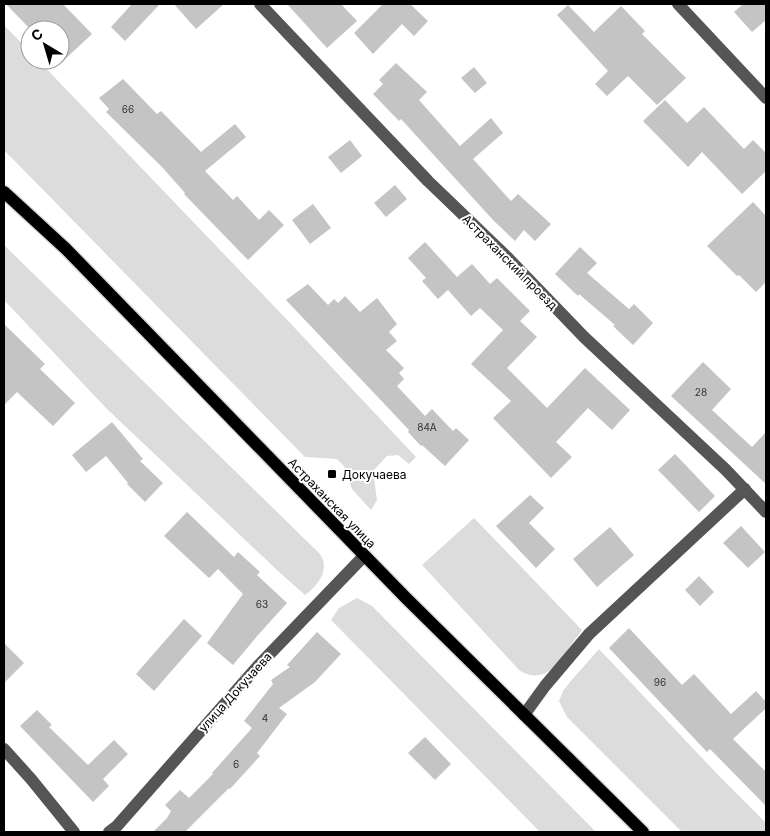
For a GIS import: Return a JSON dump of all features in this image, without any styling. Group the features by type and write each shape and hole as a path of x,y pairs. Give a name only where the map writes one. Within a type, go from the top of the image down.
{"main road":[{"name":"Астраханская улица","path":"4,192 66,249 364,556 643,832"}],"street":[{"name":"Астраханский проезд","path":"260,4 428,182 507,257 584,337 745,489 766,512"},
{"path":"678,4 766,98"},
{"path":"524,715 545,686 589,634 745,489"},
{"name":"улица Докучаева","path":"109,832 117,826 258,666 364,556"},
{"path":"4,749 74,832"}],"shaded area":[{"path":"4,25 20,42 20,70 48,70 416,457 409,464 398,455 387,456 373,471 377,500 371,510 352,489 344,466 337,459 305,457 4,150"},
{"path":"4,245 319,553 324,564 324,570 319,581 310,591 305,595 278,571 106,408 4,300"},
{"path":"474,518 582,630 557,664 545,673 530,675 519,670 422,565"},
{"path":"357,598 372,606 596,832 540,832 331,620 339,608"},
{"path":"599,649 766,823 766,832 682,832 567,717 559,701 563,691"}],"building":[{"path":"6,4 63,4 92,34 70,55 70,20 21,20"},
{"path":"132,4 160,4 125,41 111,27"},
{"path":"174,4 224,4 196,29"},
{"path":"287,4 341,4 357,21 327,48"},
{"path":"383,4 410,4 428,21 414,36 402,24 373,54 354,33"},
{"path":"743,4 766,4 766,20 752,32 734,12"},
{"path":"568,5 594,32 621,6 645,31 642,34 686,78 657,105 628,76 607,96 595,84 608,71 557,15"},
{"path":"396,63 427,92 419,100 460,146 491,118 503,133 473,159 511,201 518,194 551,224 535,241 524,230 515,241 493,220 401,119 399,121 373,94 383,84 379,80"},
{"path":"474,67 487,83 475,93 461,78"},
{"path":"123,79 157,114 161,111 201,152 235,124 246,137 205,171 233,200 237,196 259,220 269,210 284,225 248,260 184,194 162,167 106,112 109,109 99,98"},
{"path":"665,100 687,123 704,107 744,149 753,140 766,153 766,171 742,194 702,152 688,167 643,121"},
{"path":"350,140 362,156 341,173 328,157"},
{"path":"395,185 407,199 386,217 374,203"},
{"path":"753,202 766,216 766,282 756,292 707,246"},
{"path":"313,204 331,228 310,244 292,220"},
{"path":"425,242 457,277 472,264 490,284 497,278 530,311 520,321 537,337 507,368 547,408 585,368 630,410 612,430 588,408 556,442 572,457 551,478 493,418 511,401 471,364 503,330 480,308 471,316 448,290 438,299 422,281 426,278 408,258"},
{"path":"580,247 597,263 587,273 629,309 634,304 653,323 633,345 613,326 615,325 579,294 578,296 555,274"},
{"path":"308,284 328,305 334,299 338,303 345,296 360,312 377,298 397,324 389,332 397,341 386,350 404,368 399,373 404,379 397,386 425,416 432,409 453,431 456,428 469,440 445,466 421,446 408,432 409,430 286,300"},
{"path":"4,324 45,364 40,369 75,403 53,426 17,392 4,405"},
{"path":"703,362 731,389 712,410 752,447 766,432 766,484 671,396"},
{"path":"112,422 143,459 140,461 163,483 145,502 127,484 106,456 86,472 72,455"},
{"path":"675,454 715,496 699,512 658,470"},
{"path":"530,495 544,508 529,523 555,549 536,568 496,526"},
{"path":"187,512 234,557 238,552 260,572 257,575 287,603 233,665 207,643 243,594 218,569 209,578 164,536"},
{"path":"741,526 765,552 748,568 723,543"},
{"path":"610,527 634,555 597,587 573,559"},
{"path":"699,576 714,592 700,606 685,590"},
{"path":"184,619 202,636 154,691 136,674"},
{"path":"629,628 682,685 694,674 731,714 756,691 766,702 766,708 733,739 766,772 766,806 710,749 707,752 609,648"},
{"path":"317,632 341,654 315,682 279,708 287,714 257,753 260,756 230,789 185,832 153,832 167,818 171,811 165,805 180,790 189,798 213,774 252,728 244,721 273,684 271,680 290,667 287,665"},
{"path":"4,643 24,663 4,683"},
{"path":"37,710 52,725 49,727 88,765 114,740 128,754 103,779 109,786 93,802 20,726"},
{"path":"425,737 451,764 435,780 408,753"}],"place":[{"name":"Докучаева","path":"332,474"}]}
